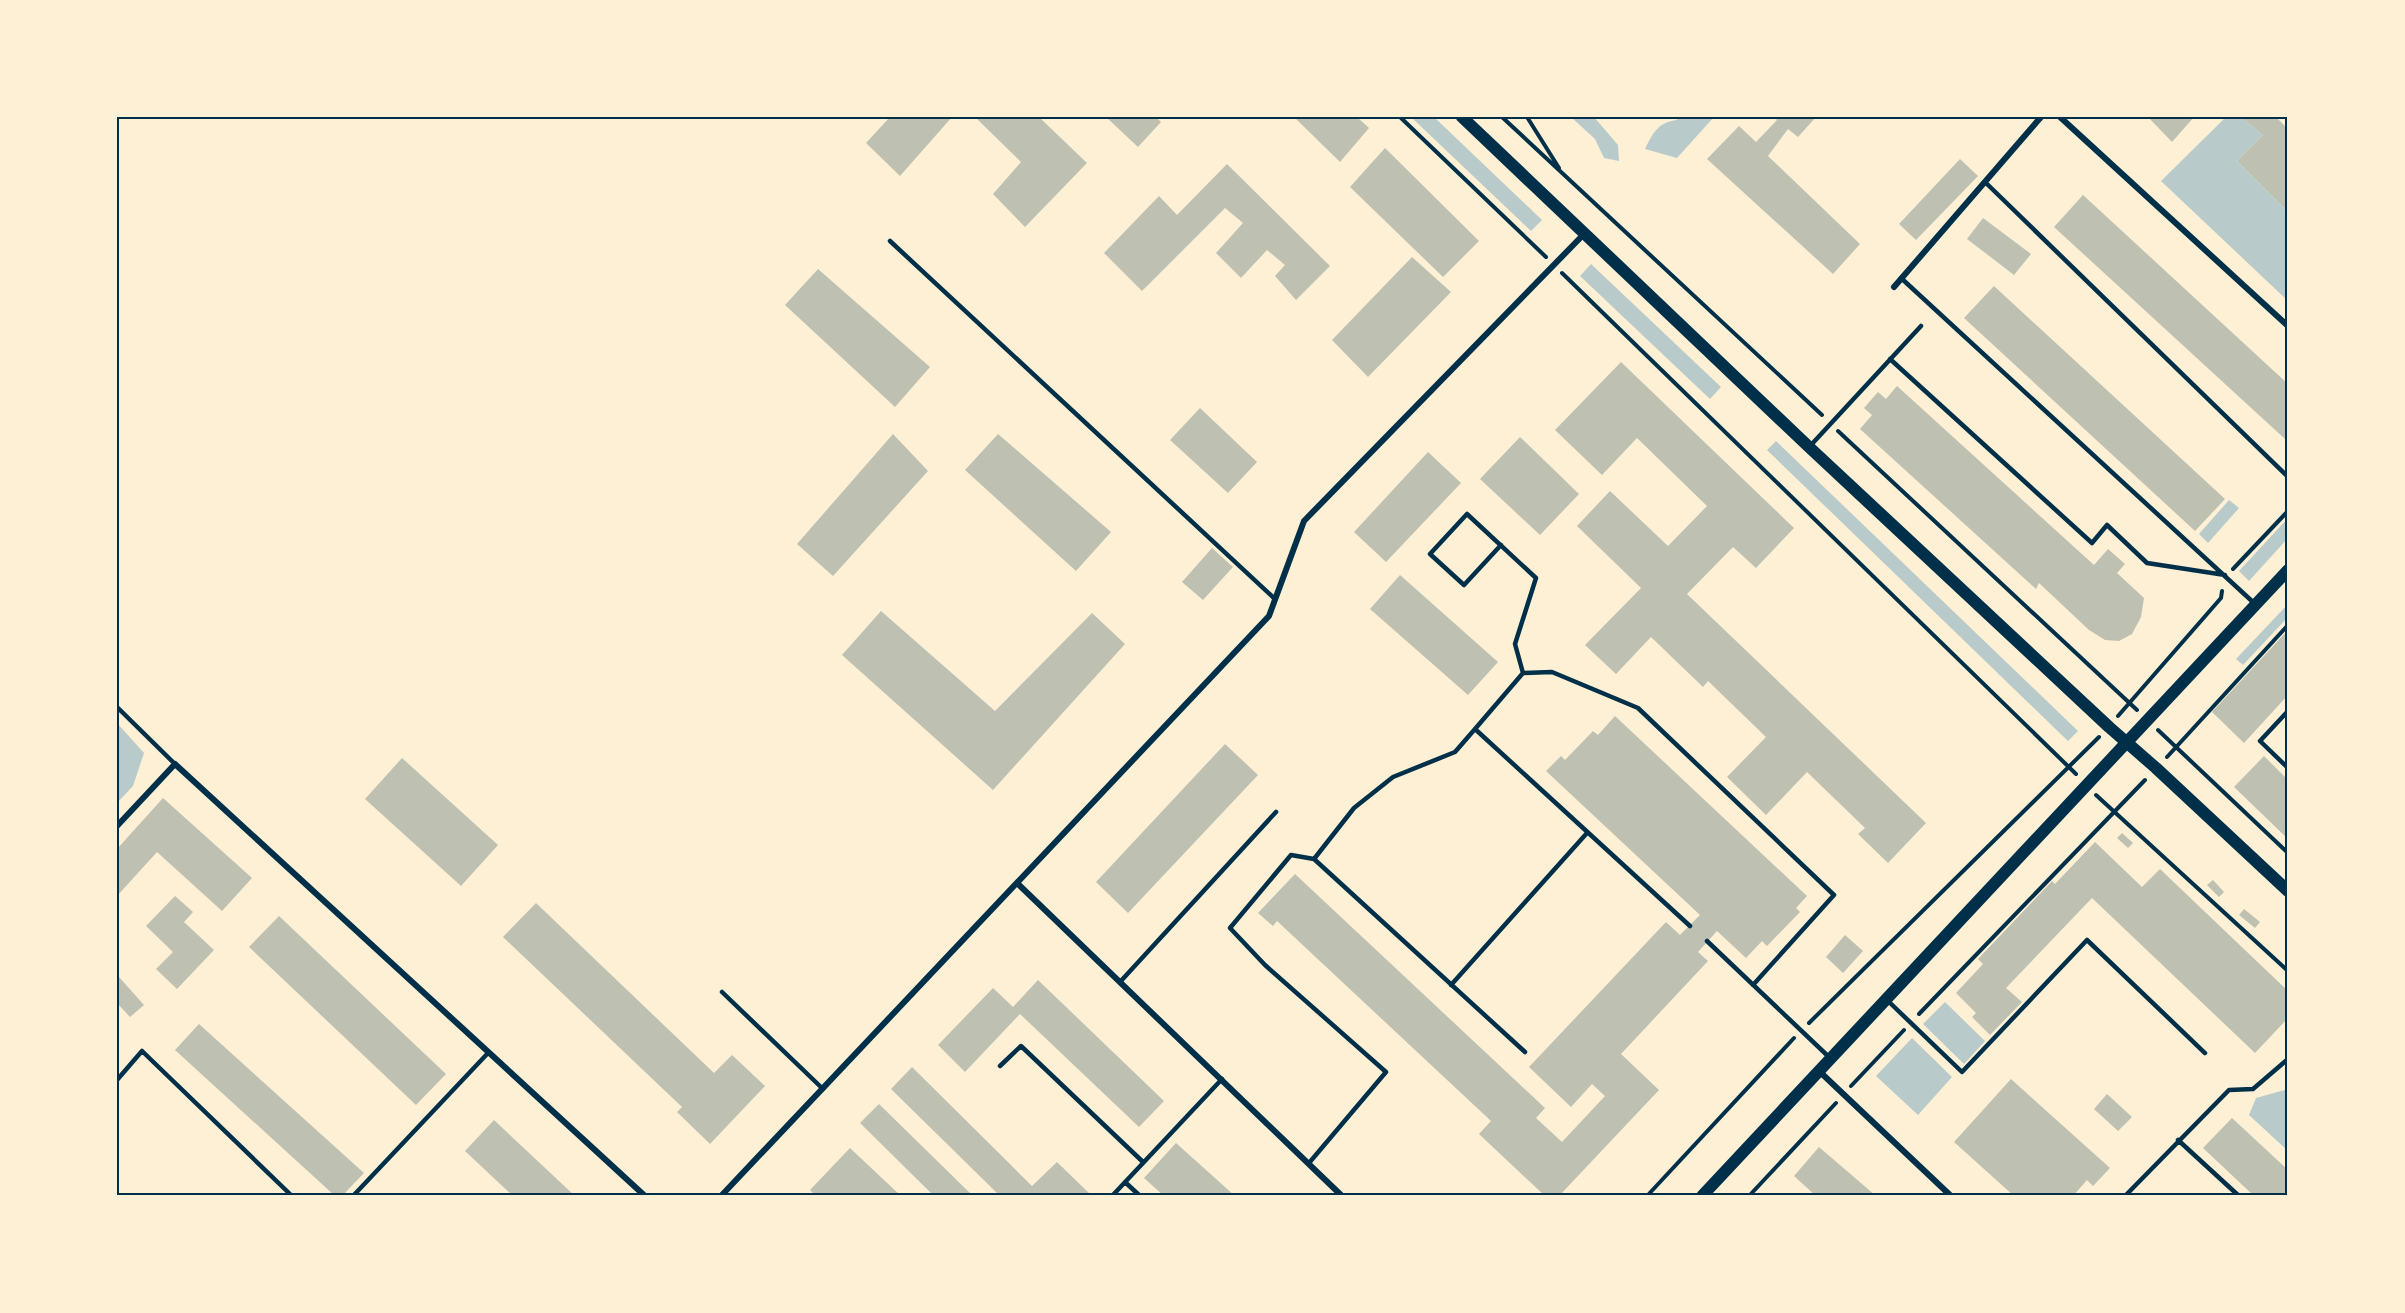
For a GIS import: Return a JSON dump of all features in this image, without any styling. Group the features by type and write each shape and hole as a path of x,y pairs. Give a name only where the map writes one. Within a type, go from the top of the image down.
{"main road":[{"path":"1462,117 1809,447 2288,891"},
{"path":"1702,1196 2288,570"}],"street":[{"path":"1894,287 2041,117"},
{"path":"2060,117 2288,326"},
{"path":"721,1196 1269,616 1305,520 1584,233"},
{"path":"117,826 175,764 645,1196"},
{"path":"1018,884 1342,1196"},
{"path":"1819,1071 1951,1196"}],"lane":[{"path":"1984,182 2288,477"},
{"path":"890,241 1275,599"},
{"path":"1901,278 2256,605"},
{"path":"1809,447 1921,327"},
{"path":"1890,359 2092,543 2107,525 2147,563 2226,576"},
{"path":"1501,545 1464,585 1430,554 1467,514 1501,545 1536,578 1515,644 1523,673"},
{"path":"1314,859 1354,808 1392,777 1455,752 1523,673 1552,672 1638,708 1834,895 1753,985"},
{"path":"117,706 175,764"},
{"path":"2287,766 2260,741 2288,711"},
{"path":"1475,729 1690,926"},
{"path":"1120,982 1276,812"},
{"path":"1451,985 1587,833"},
{"path":"1309,1163 1386,1072 1265,965 1230,928 1291,855 1314,859 1525,1052"},
{"path":"1887,1000 1962,1072 2087,940 2205,1053"},
{"path":"1707,941 1831,1058"},
{"path":"722,992 823,1089"},
{"path":"1000,1066 1021,1046 1143,1162"},
{"path":"117,1080 142,1051 292,1196"},
{"path":"353,1196 488,1053"},
{"path":"2125,1196 2229,1090 2253,1089 2288,1059"},
{"path":"1112,1196 1222,1079"},
{"path":"2178,1140 2239,1196"},
{"path":"1125,1182 1140,1196"}],"path":[{"path":"1400,117 2068,765 2086,786 2288,971"},
{"path":"1502,117 2288,853"},
{"path":"1527,117 1563,174"},
{"path":"1647,1196 1802,1030 2109,727 2221,598 2226,576 2288,511"},
{"path":"1749,1196 1911,1023 2176,747 2288,625"}],"shaded area":[{"path":"1411,117 1434,117 1542,220 1531,231"},
{"path":"1571,117 1594,117 1618,145 1619,161 1604,158 1595,139"},
{"path":"1677,117 1714,117 1677,158 1645,149 1657,129 1665,123 1677,120"},
{"path":"2226,117 2241,117 2263,135 2237,161 2288,212 2288,301 2161,181"},
{"path":"1591,264 1721,387 1710,399 1580,276"},
{"path":"1776,441 2078,731 2068,741 1767,450"},
{"path":"2229,500 2239,508 2208,543 2199,534"},
{"path":"2288,518 2288,538 2249,581 2239,571"},
{"path":"2288,604 2288,617 2243,665 2236,659"},
{"path":"117,723 144,753 133,786 117,803"},
{"path":"1945,1002 1985,1041 1964,1064 1923,1024"},
{"path":"1912,1038 1952,1077 1918,1115 1876,1076"},
{"path":"2288,1089 2288,1151 2249,1115 2256,1098"}],"building":[{"path":"890,117 952,117 900,176 866,143"},
{"path":"975,117 1039,117 1087,163 1025,227 993,194 1021,162"},
{"path":"1106,117 1156,117 1161,122 1138,147"},
{"path":"1294,117 1357,117 1369,128 1340,162"},
{"path":"1774,117 1816,117 1798,137 1788,129 1768,156 1860,244 1833,274 1707,159 1739,126 1756,142 1777,120"},
{"path":"2148,117 2194,117 2172,142"},
{"path":"2241,117 2281,117 2278,119 2288,129 2288,212 2237,161 2263,135"},
{"path":"1385,148 1479,241 1443,277 1350,187"},
{"path":"1960,159 1978,176 1916,240 1899,224"},
{"path":"1227,164 1330,266 1296,300 1275,276 1285,265 1267,250 1241,278 1216,253 1243,223 1225,208 1142,291 1104,253 1159,196 1177,215"},
{"path":"2083,195 2288,384 2288,436 2285,439 2054,227"},
{"path":"1983,218 2031,254 2014,275 1967,239"},
{"path":"1412,257 1451,292 1368,377 1332,340"},
{"path":"818,269 930,367 895,407 785,305"},
{"path":"1994,286 2225,499 2195,531 1964,318"},
{"path":"1621,362 1794,528 1756,568 1733,547 1687,594 1926,823 1888,863 1858,834 1865,828 1807,772 1766,815 1727,777 1766,737 1708,681 1703,687 1651,637 1616,674 1585,645 1641,588 1577,526 1610,491 1668,546 1707,506 1637,438 1602,475 1555,430"},
{"path":"1897,386 2094,565 2108,549 2125,564 2117,573 2144,598 2141,617 2132,634 2119,641 2105,640 2089,630 2039,583 2036,589 1860,429 1872,415 1864,408 1878,392 1886,399"},
{"path":"1200,408 1257,462 1228,493 1170,440"},
{"path":"893,434 928,471 833,576 797,544"},
{"path":"998,434 1111,532 1076,571 965,470"},
{"path":"1520,437 1579,494 1540,535 1480,479"},
{"path":"1428,452 1461,483 1386,562 1354,532"},
{"path":"1212,548 1233,567 1203,600 1182,582"},
{"path":"1400,575 1498,662 1468,695 1370,609"},
{"path":"881,611 995,711 1092,613 1125,644 993,790 842,655"},
{"path":"2288,630 2288,695 2244,743 2212,712"},
{"path":"1615,716 1807,896 1796,908 1800,912 1767,946 1762,941 1746,958 1717,931 1698,952 1708,961 1621,1054 1659,1090 1559,1196 1545,1196 1479,1134 1491,1121 1277,921 1273,926 1258,913 1295,874 1545,1108 1536,1118 1562,1142 1605,1096 1592,1084 1571,1107 1529,1067 1666,922 1680,935 1700,915 1546,771 1561,756 1565,760 1593,731 1598,735"},
{"path":"1225,744 1258,775 1128,913 1096,882"},
{"path":"2264,756 2288,780 2288,839 2234,787"},
{"path":"402,758 498,845 461,886 365,799"},
{"path":"163,798 252,878 222,911 157,852 117,896 117,849"},
{"path":"2122,833 2133,843 2128,848 2117,838"},
{"path":"2095,842 2142,887 2160,869 2288,991 2288,1018 2255,1053 2092,898 2006,988 2022,1002 1990,1035 1972,1017 1976,1013 1956,993 1983,964 1978,959 2052,881 2055,884"},
{"path":"2213,880 2224,892 2219,897 2207,885"},
{"path":"175,896 193,912 184,922 214,950 177,989 156,969 173,952 146,926"},
{"path":"536,903 714,1073 732,1055 765,1086 710,1144 677,1112 682,1107 503,937"},
{"path":"2244,909 2260,922 2255,928 2239,915"},
{"path":"279,916 446,1074 416,1105 249,947"},
{"path":"1845,935 1863,951 1843,973 1826,957"},
{"path":"119,977 144,1005 130,1017 117,1003"},
{"path":"1038,980 1164,1101 1139,1127 1020,1014 965,1072 938,1045 993,988 1013,1007"},
{"path":"199,1024 364,1173 342,1196 335,1196 175,1050"},
{"path":"912,1067 1032,1186 1057,1162 1092,1196 993,1196 997,1193 891,1089"},
{"path":"2011,1079 2110,1168 2093,1186 2087,1180 2073,1196 2014,1196 1954,1142"},
{"path":"2107,1094 2132,1117 2118,1131 2094,1109"},
{"path":"879,1104 973,1196 934,1196 860,1123"},
{"path":"2232,1118 2288,1170 2288,1196 2254,1196 2203,1148"},
{"path":"494,1120 575,1196 513,1196 465,1151"},
{"path":"1176,1143 1235,1196 1164,1196 1144,1178"},
{"path":"1819,1147 1876,1196 1816,1196 1794,1176"},
{"path":"850,1148 901,1196 816,1196 810,1190"}]}
